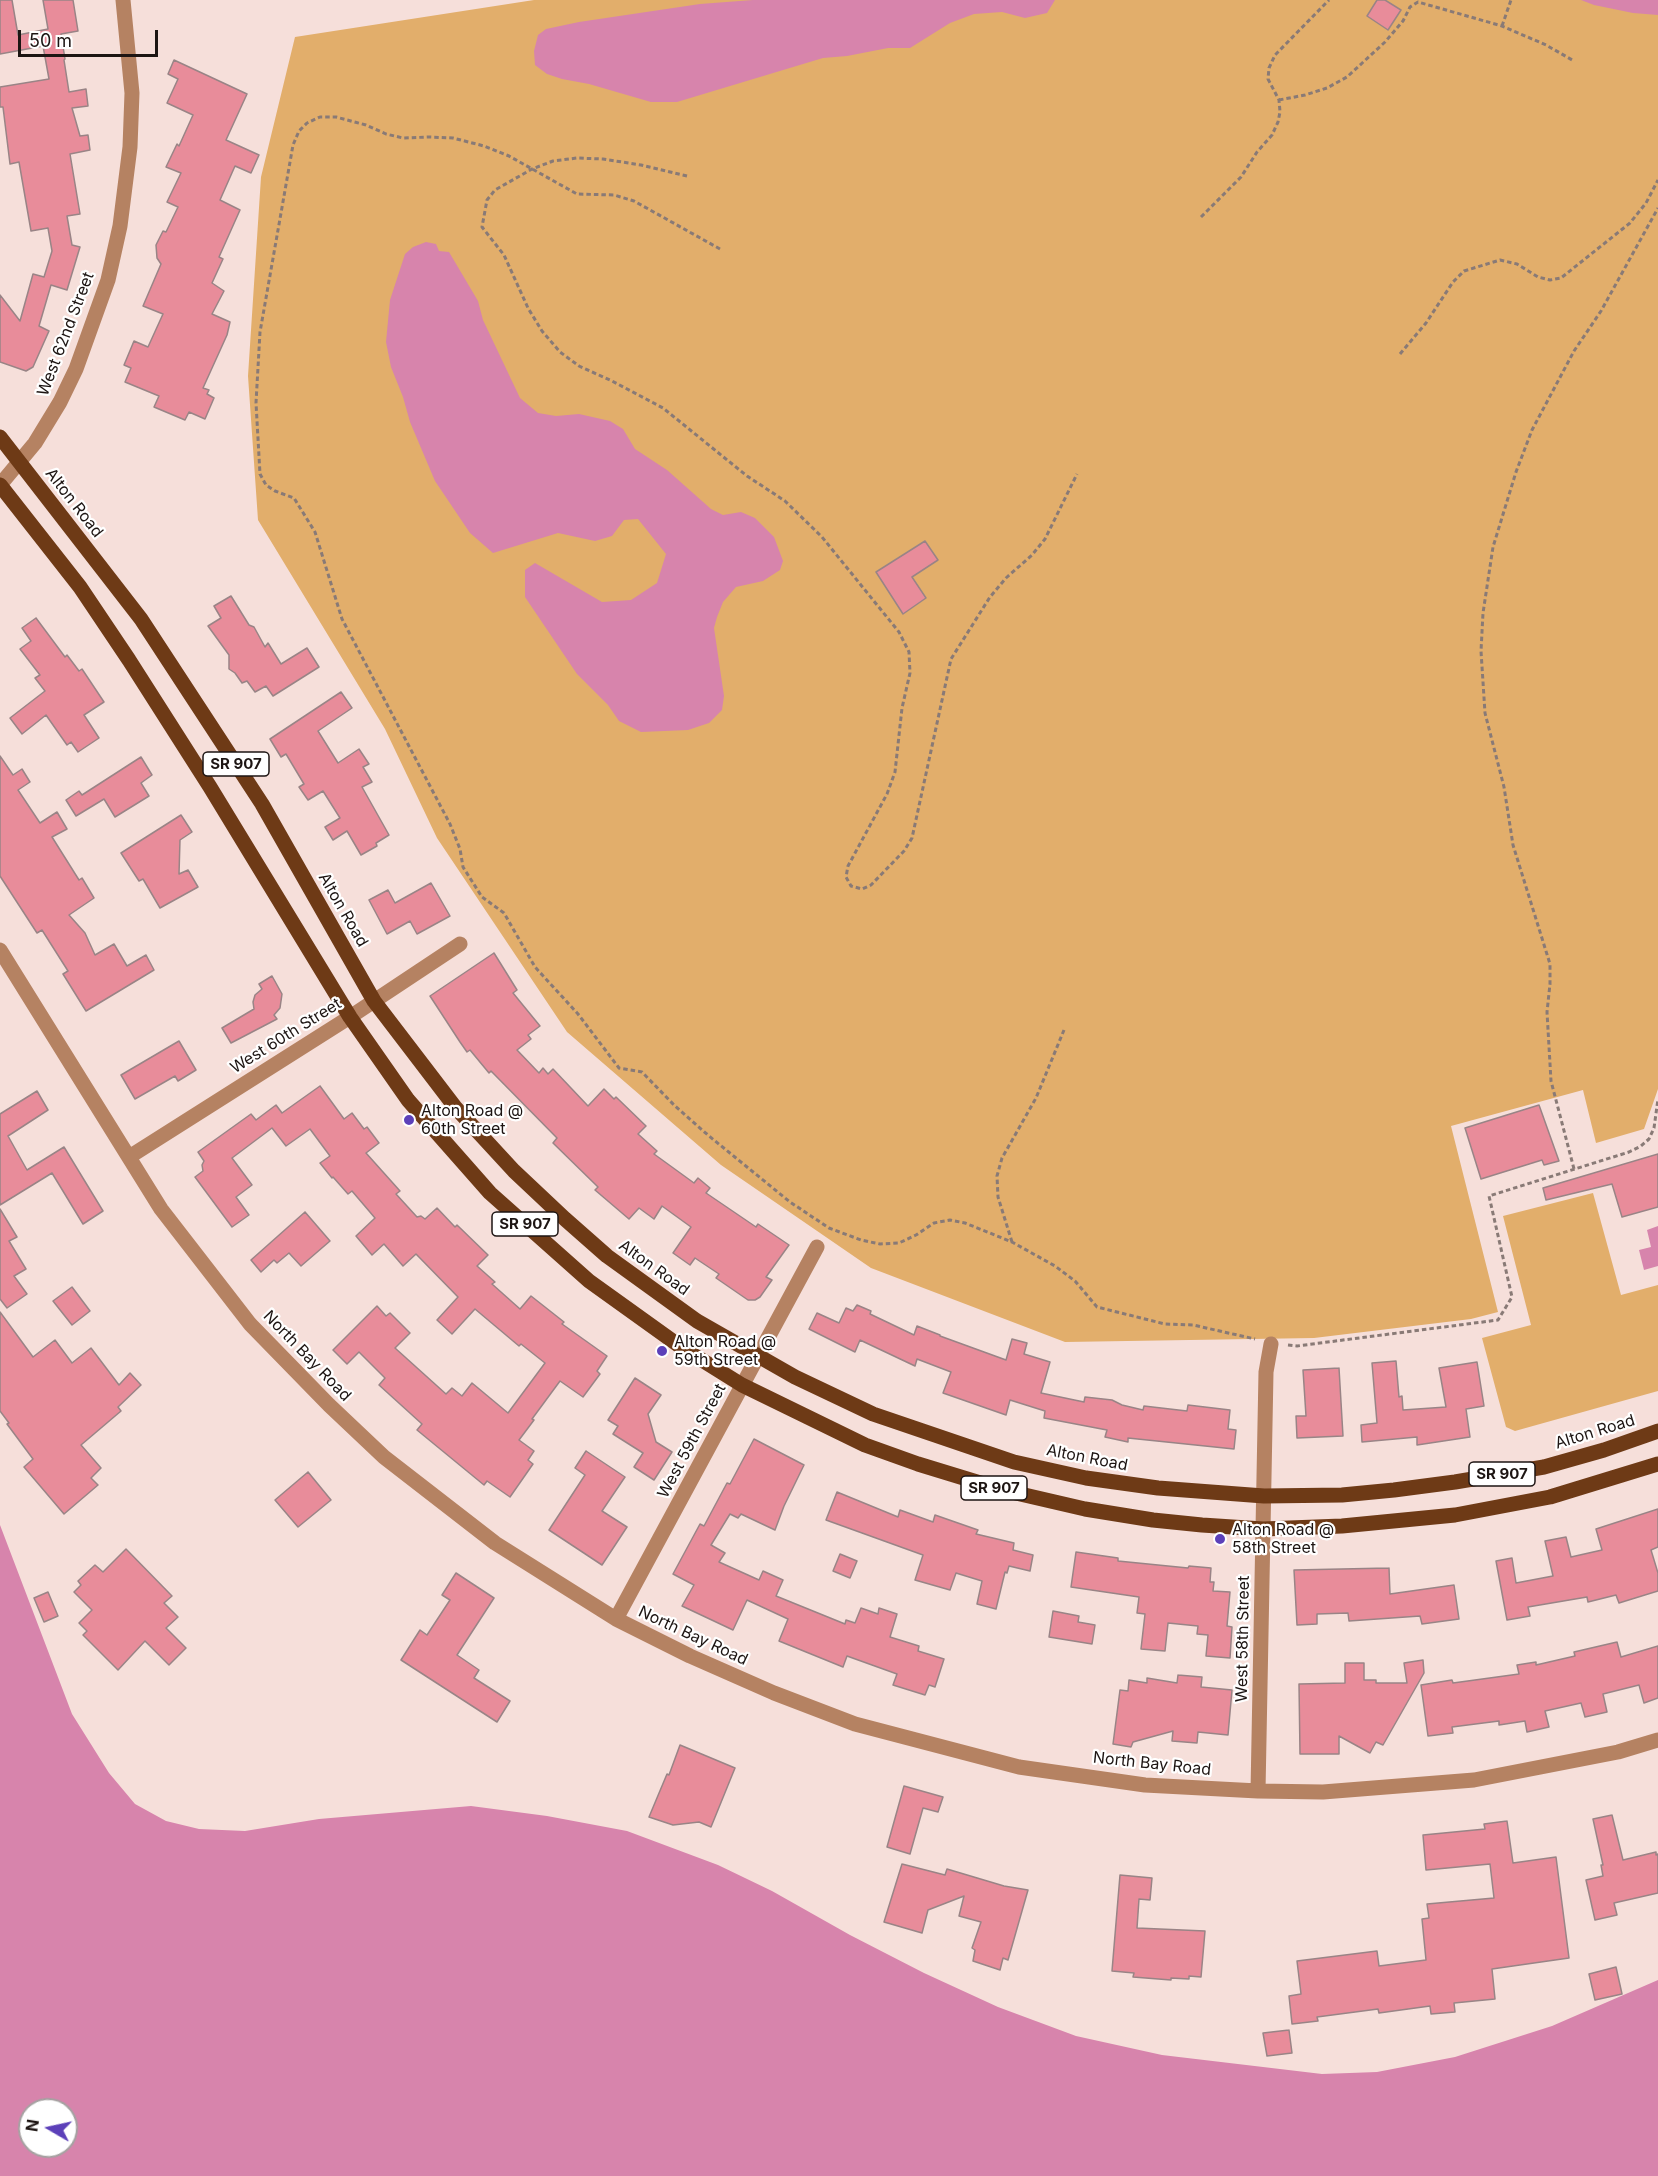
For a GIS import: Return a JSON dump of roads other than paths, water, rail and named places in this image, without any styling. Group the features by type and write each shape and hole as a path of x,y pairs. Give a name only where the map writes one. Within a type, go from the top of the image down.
{"main road":[{"name":"Alton Road","path":"0,437 141,619 262,804 374,1002 469,1124 514,1171 607,1256 698,1321 795,1377 873,1414 1014,1462 1086,1478 1158,1488 1264,1496 1342,1495 1455,1482 1544,1467 1604,1450 1658,1431"},
{"name":"SR 907","path":"0,485 80,587 129,660 210,787 350,1017 408,1100 490,1193 589,1281 681,1347 742,1385 865,1444 918,1464 1003,1490 1085,1509 1153,1520 1263,1529 1354,1526 1455,1515 1550,1497 1658,1464"}],"street":[{"name":"West 62nd Street","path":"0,485 53,417 76,369 98,312 115,250 126,191 132,114 130,59 123,0"},
{"name":"West 60th Street","path":"129,1157 374,1002 460,944"},
{"name":"North Bay Road","path":"0,950 161,1209 250,1324 328,1405 384,1457 495,1543 616,1619 700,1661 855,1724 1019,1767 1145,1785 1323,1792 1474,1780 1617,1752 1658,1740"},
{"name":"West 59th Street","path":"616,1619 817,1247"},
{"name":"West 58th Street","path":"1258,1791 1266,1372 1271,1344"}],"place":[{"name":"Alton Road @ 60th Street","path":"409,1120"},
{"name":"Alton Road @ 59th Street","path":"662,1351"},
{"name":"Alton Road @ 58th Street","path":"1220,1539"}]}
